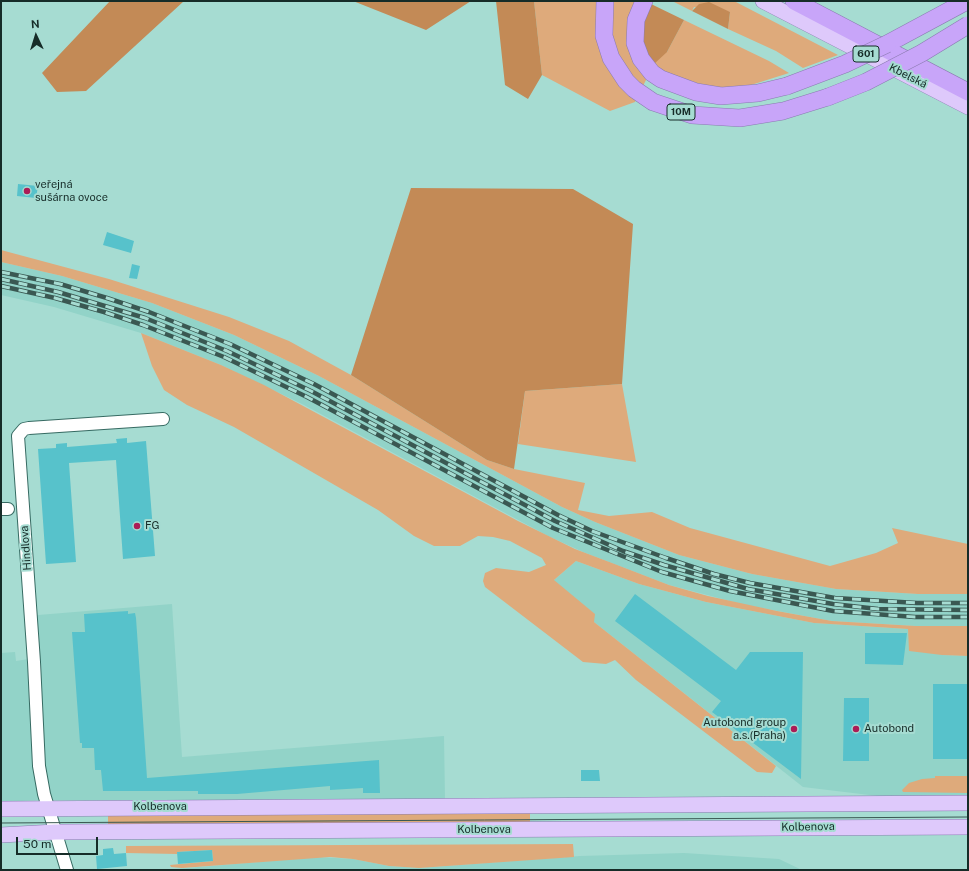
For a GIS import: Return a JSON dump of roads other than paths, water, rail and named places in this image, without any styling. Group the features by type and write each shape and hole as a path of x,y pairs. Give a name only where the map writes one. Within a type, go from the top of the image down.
{"highway":[{"name":"10M","path":"605,1 603,25 607,48 620,72 634,89 652,102 668,108 692,115 717,117 761,115 783,111 828,97 880,74 922,52 968,25"},
{"name":"10M","path":"644,1 637,16 634,34 637,51 646,66 652,73 669,83 696,92 721,96 758,93 818,75 887,44 967,1"},
{"name":"Kbelská","path":"794,1 968,92"}],"main road":[{"name":"Kbelská","path":"763,1 968,108"},
{"name":"Kolbenova","path":"1,809 785,802 968,803"},
{"name":"Kolbenova","path":"1,835 55,832 968,827"}],"street":[{"name":"Hindlova","path":"48,808 39,766 34,662 18,436 24,429 29,428 163,419"},
{"path":"48,808 66,870"}],"tram line":[{"path":"1,823 968,817"}],"railway":[{"path":"1,272 60,284 107,298 149,312 230,344 314,384 558,515 592,531 666,558 714,574 750,583 835,598 917,603 968,603"},
{"path":"1,279 58,292 145,318 227,351 311,391 555,521 623,551 664,565 748,589 833,604 878,609 968,610"},
{"path":"1,286 55,298 104,312 143,325 224,357 307,397 553,528 662,572 730,591 833,611 915,617 968,617"}],"place":[{"name":"veřejná sušárna ovoce","path":"27,191"},
{"name":"FG","path":"137,526"},
{"name":"Autobond group a.s.(Praha)","path":"794,729"},
{"name":"Autobond","path":"856,729"}]}
